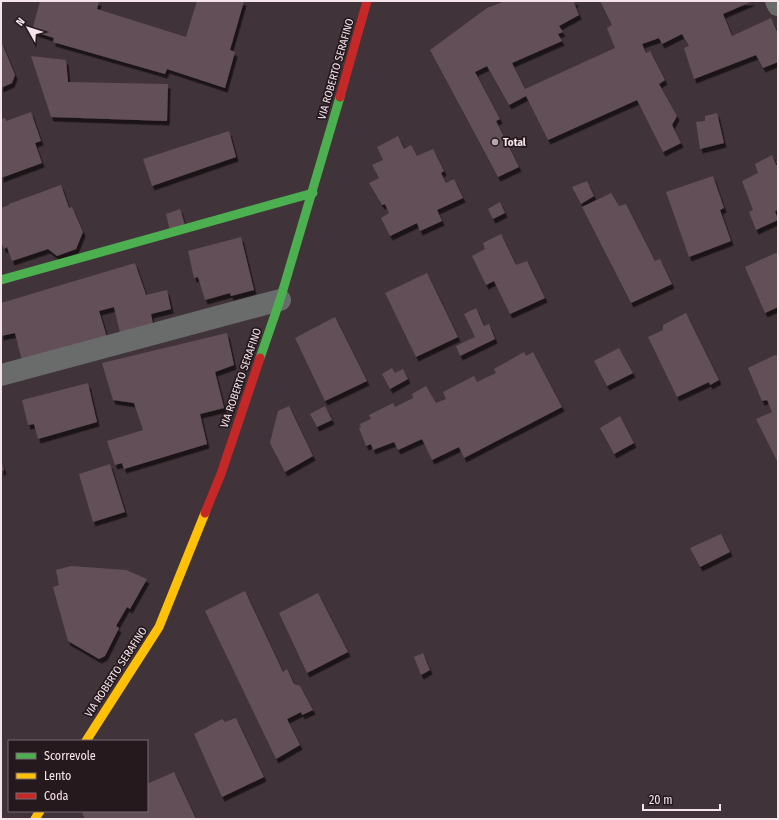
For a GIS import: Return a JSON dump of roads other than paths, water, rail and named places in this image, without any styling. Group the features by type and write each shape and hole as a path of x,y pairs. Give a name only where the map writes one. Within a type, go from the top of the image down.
{"main road":[{"name":"VIA ROBERTO SERAFINO","path":"87,740 160,627 221,474 280,300 353,55 367,1"},
{"path":"1,280 313,192"}],"street":[{"path":"776,1 778,5"},
{"path":"1,375 280,300"}],"place":[{"name":"Total","path":"495,142"}]}
